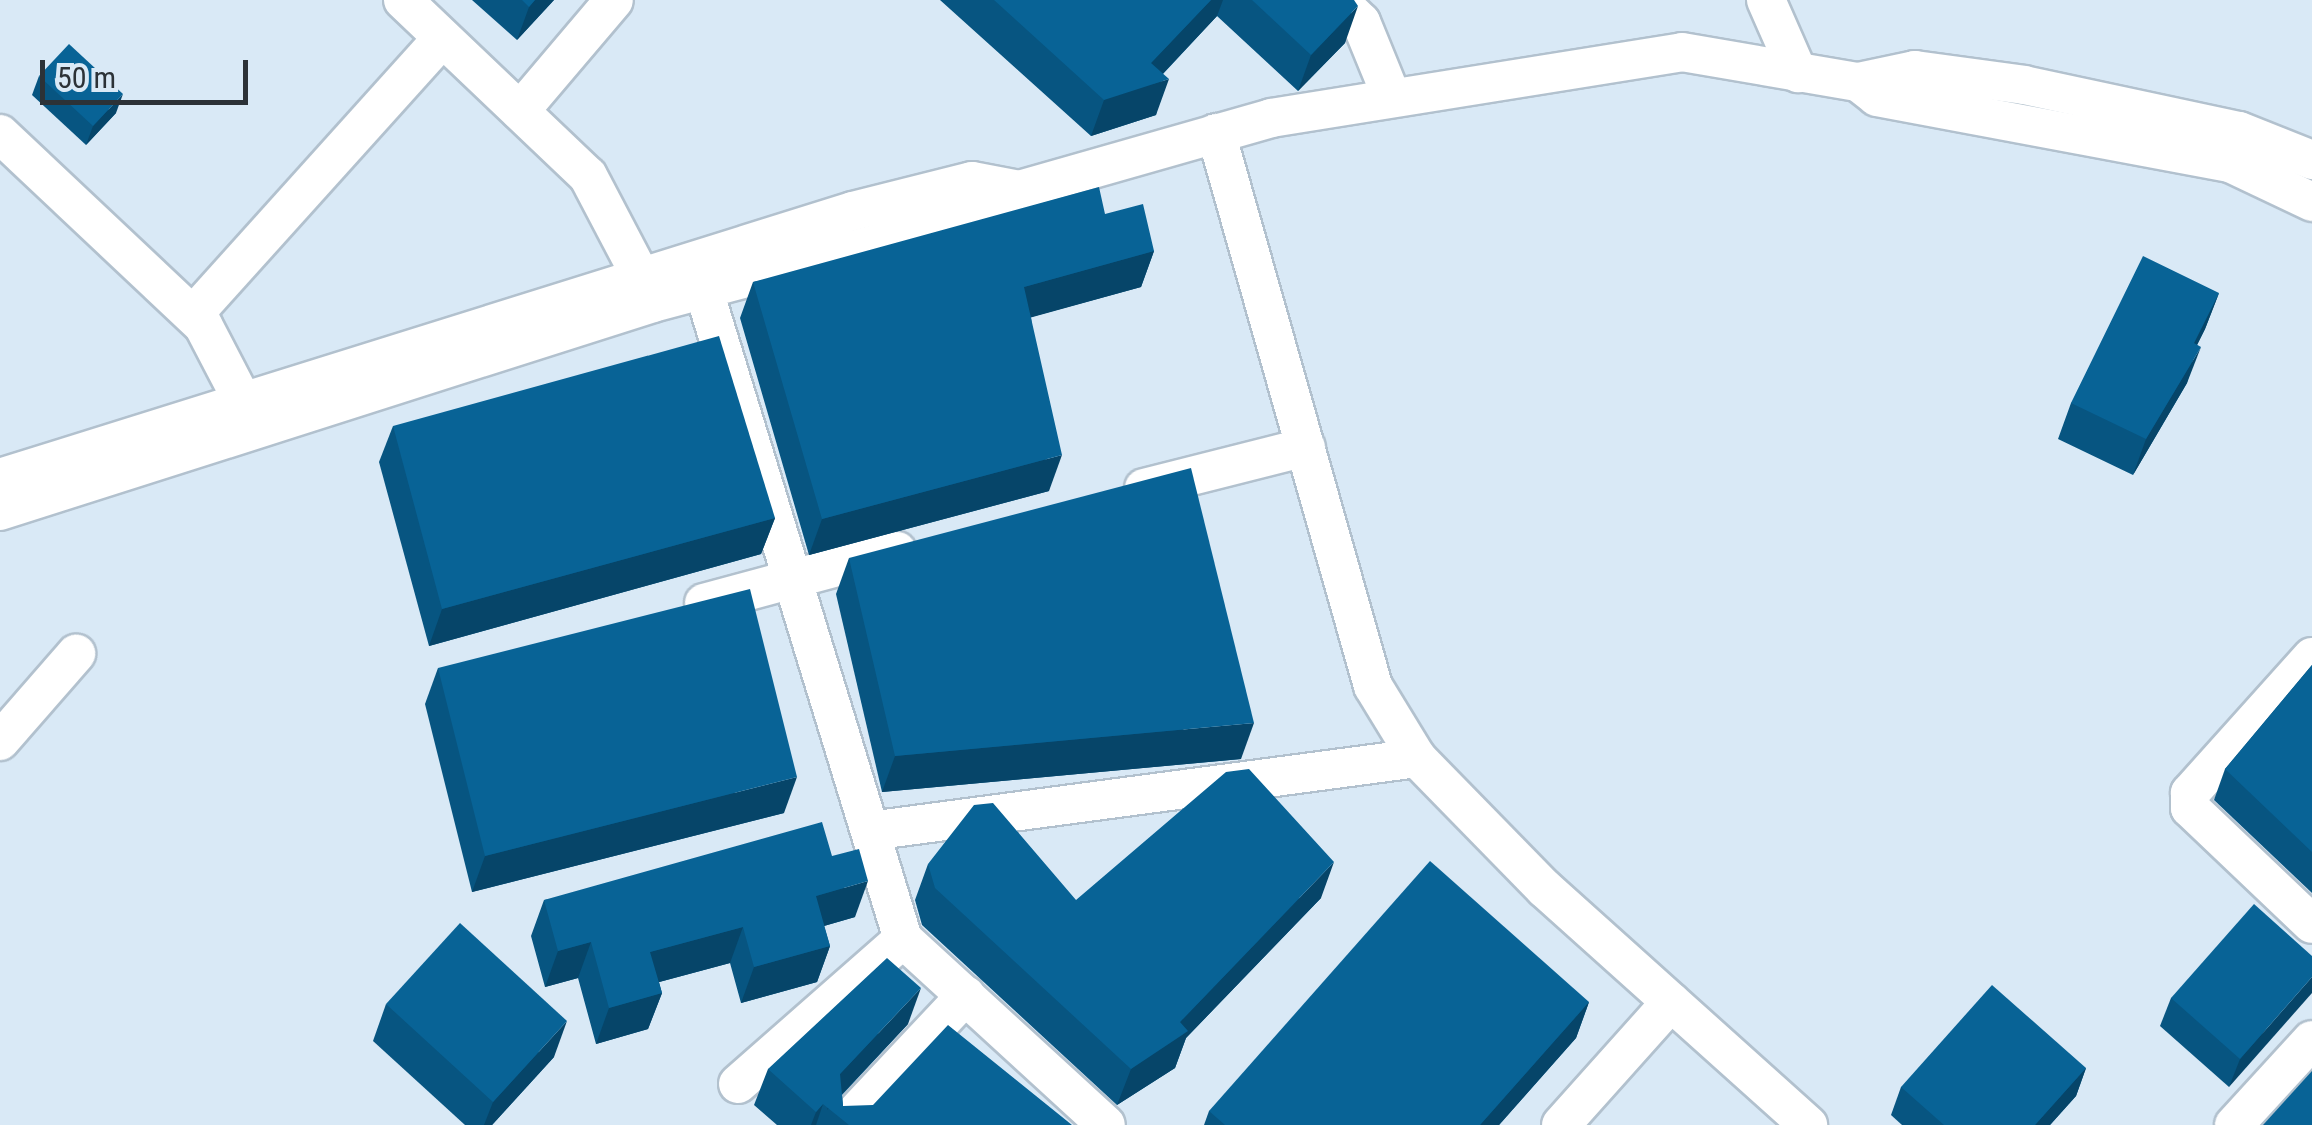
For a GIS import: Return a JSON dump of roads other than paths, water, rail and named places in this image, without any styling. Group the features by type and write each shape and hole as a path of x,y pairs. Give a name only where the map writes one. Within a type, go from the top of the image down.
{"street":[{"path":"402,0 588,176 649,289"},
{"path":"520,111 614,0"},
{"path":"1338,0 1361,22 1392,98"},
{"path":"1766,0 1798,73"},
{"path":"193,315 442,38"},
{"path":"0,478 242,400 649,289 704,290 992,212 1019,190 1216,134 1392,98 1682,52 1858,82 1915,70 2024,84 2239,131 2312,160"},
{"path":"1858,82 1877,96 2230,164 2312,202"},
{"path":"0,134 217,341 242,400"},
{"path":"1216,134 1373,686 1418,758 1671,1002 1808,1125"},
{"path":"0,511 972,181 1019,190"},
{"path":"704,290 787,580 902,939 1106,1125"},
{"path":"1110,497 1306,447"},
{"path":"673,611 939,541"},
{"path":"0,741 76,654"},
{"path":"2312,657 2190,793 2190,808 2312,924"},
{"path":"870,831 1418,758"},
{"path":"738,1084 902,939"},
{"path":"844,1125 966,995"},
{"path":"1561,1125 1671,1002"},
{"path":"2234,1125 2312,1040"}]}
